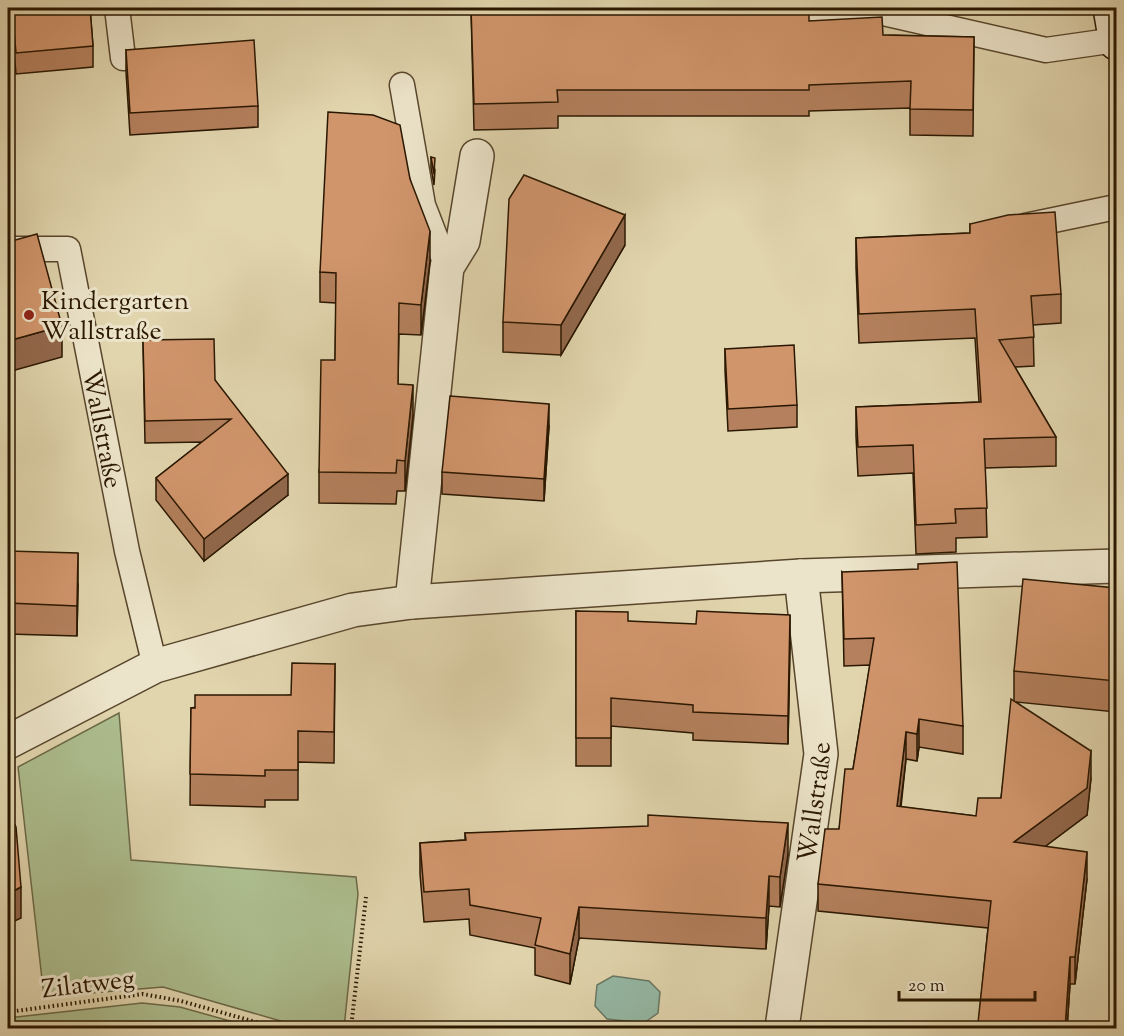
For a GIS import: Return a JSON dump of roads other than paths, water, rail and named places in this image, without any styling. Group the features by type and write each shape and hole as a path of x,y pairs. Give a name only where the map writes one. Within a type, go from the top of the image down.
{"street":[{"path":"1110,8 1116,41"},
{"path":"412,602 447,267 463,241 477,156"},
{"path":"8,742 155,666 353,610 412,602 801,576 1116,566"},
{"name":"Wallstraße","path":"782,1029 821,754 801,576"}],"lane":[{"path":"117,8 123,58"},
{"path":"750,10 879,12 1046,50 1116,41"},
{"path":"402,85 423,205 447,267"},
{"path":"1004,231 1116,207"},
{"name":"Wallstraße","path":"8,249 68,249 126,551 155,666"}],"place":[{"name":"Kindergarten Wallstraße","path":"29,315"}]}
